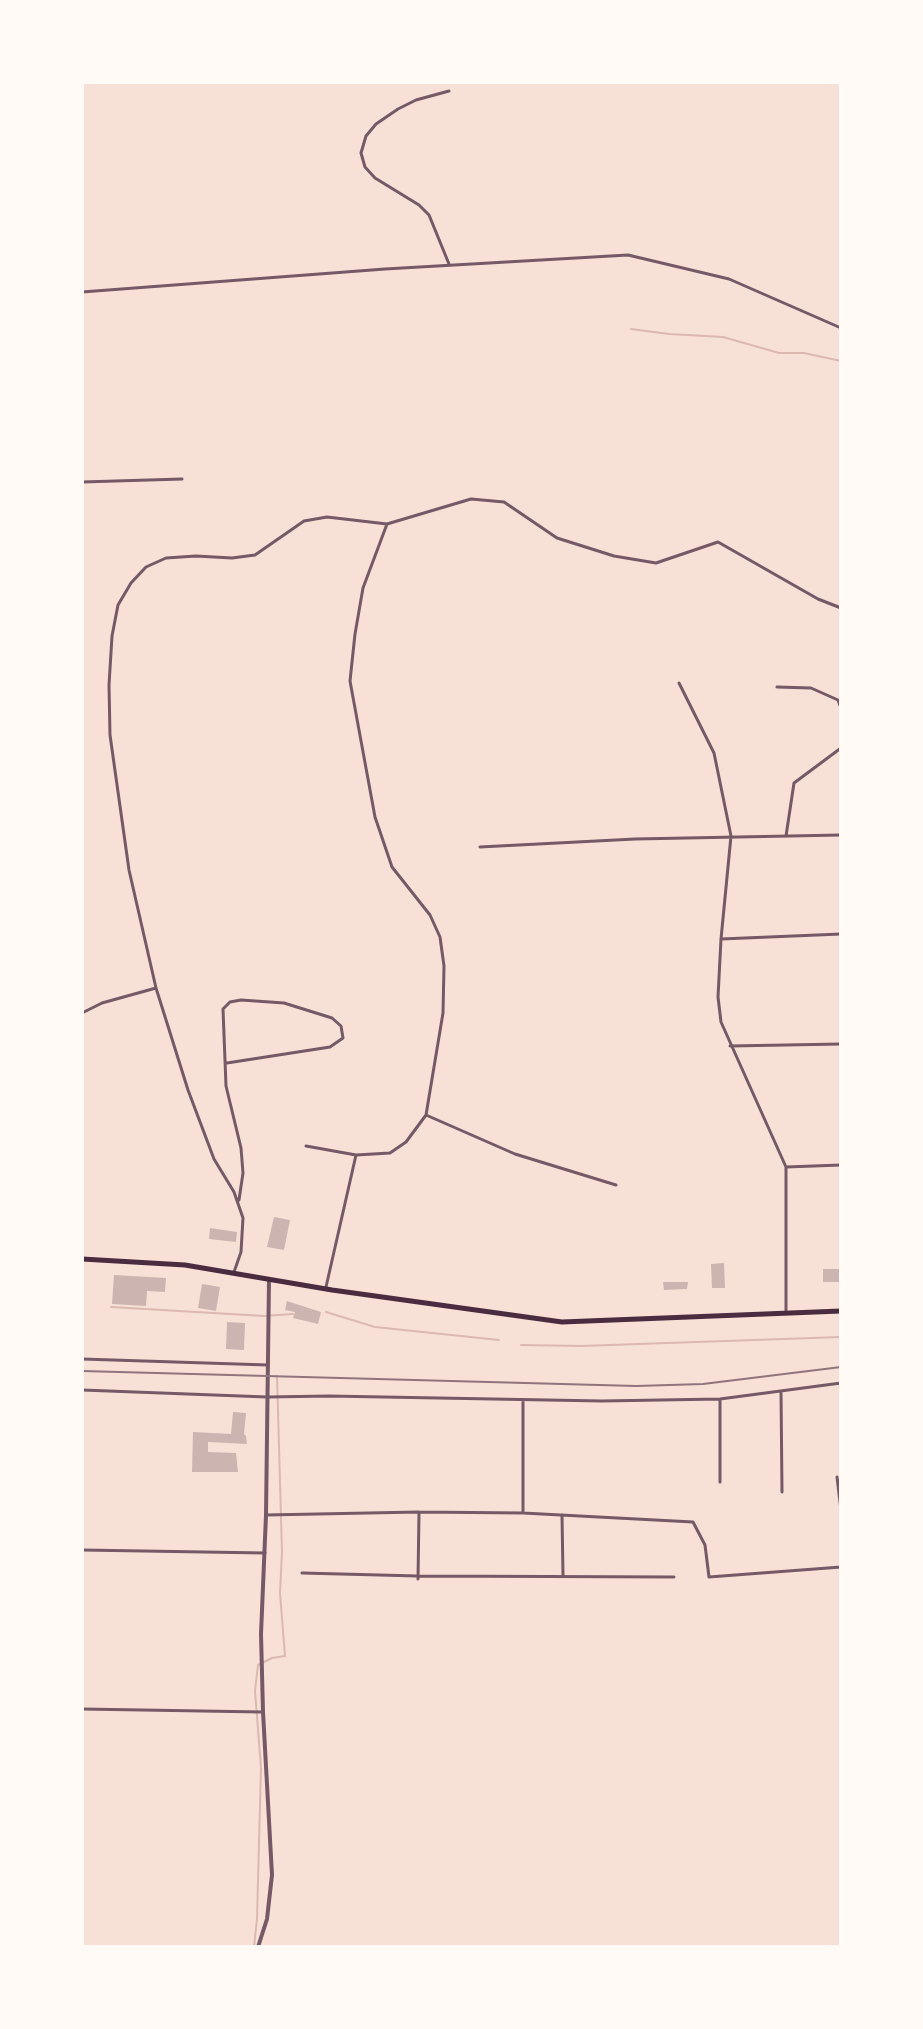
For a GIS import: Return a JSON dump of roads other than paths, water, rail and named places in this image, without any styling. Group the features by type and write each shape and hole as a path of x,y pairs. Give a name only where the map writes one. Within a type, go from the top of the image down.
{"main road":[{"path":"82,1259 185,1265 326,1289 562,1322 841,1311"}],"street":[{"path":"449,91 416,100 376,124 366,136 361,153 365,167 375,178 419,205 429,215 449,264"},
{"path":"82,292 449,264 628,255 729,279 841,328"},
{"path":"82,482 182,479"},
{"path":"233,1273 243,1238 239,1202 214,1159 199,1123 156,988 129,870 110,735 112,636 118,605 131,583 146,567 166,558 255,555 304,521 327,517 387,524 471,499 504,502 557,538 614,556 656,563 718,542 818,599 841,608"},
{"path":"306,1146 356,1155 390,1153 406,1142 426,1115 443,1013 444,966 440,937 430,915 392,867 375,817 350,681 363,588 387,524"},
{"path":"679,683 714,753 731,836 718,997 721,1022 730,1046 786,1167 786,1313"},
{"path":"777,687 811,688 838,700 841,708"},
{"path":"786,836 794,783 841,748"},
{"path":"480,847 731,836 841,835"},
{"path":"721,939 841,934"},
{"path":"82,1013 102,1003 156,988"},
{"path":"227,1063 330,1047 343,1038 341,1026 332,1018 284,1003 230,1002 223,1009 226,1086 241,1148 243,1173 239,1202"},
{"path":"730,1046 841,1044"},
{"path":"82,1093 82,1162"},
{"path":"426,1115 515,1154 616,1185"},
{"path":"326,1289 356,1155"},
{"path":"786,1167 841,1165"},
{"path":"258,1947 267,1919 272,1875 261,1634 269,1279"},
{"path":"82,1359 268,1365"},
{"path":"82,1390 267,1397 720,1399 841,1383"},
{"path":"781,1391 782,1492"},
{"path":"720,1399 720,1482"},
{"path":"523,1400 523,1513"},
{"path":"837,1477 841,1510"},
{"path":"418,1578 419,1512"},
{"path":"266,1515 523,1513 693,1522 705,1545 709,1577 841,1567"},
{"path":"562,1515 563,1577"},
{"path":"82,1550 265,1553"},
{"path":"302,1573 418,1578 674,1577"},
{"path":"82,1709 263,1712"}],"waterway":[{"path":"631,329 723,337 779,353 804,353 841,361"},
{"path":"111,1307 264,1316 293,1314"},
{"path":"326,1312 375,1327 499,1340"},
{"path":"521,1345 581,1346 841,1337"},
{"path":"254,1947 261,1768 255,1691 258,1665 285,1656 280,1593 282,1552 277,1376"}],"railway":[{"path":"82,1371 636,1386 703,1384 841,1367"}]}
